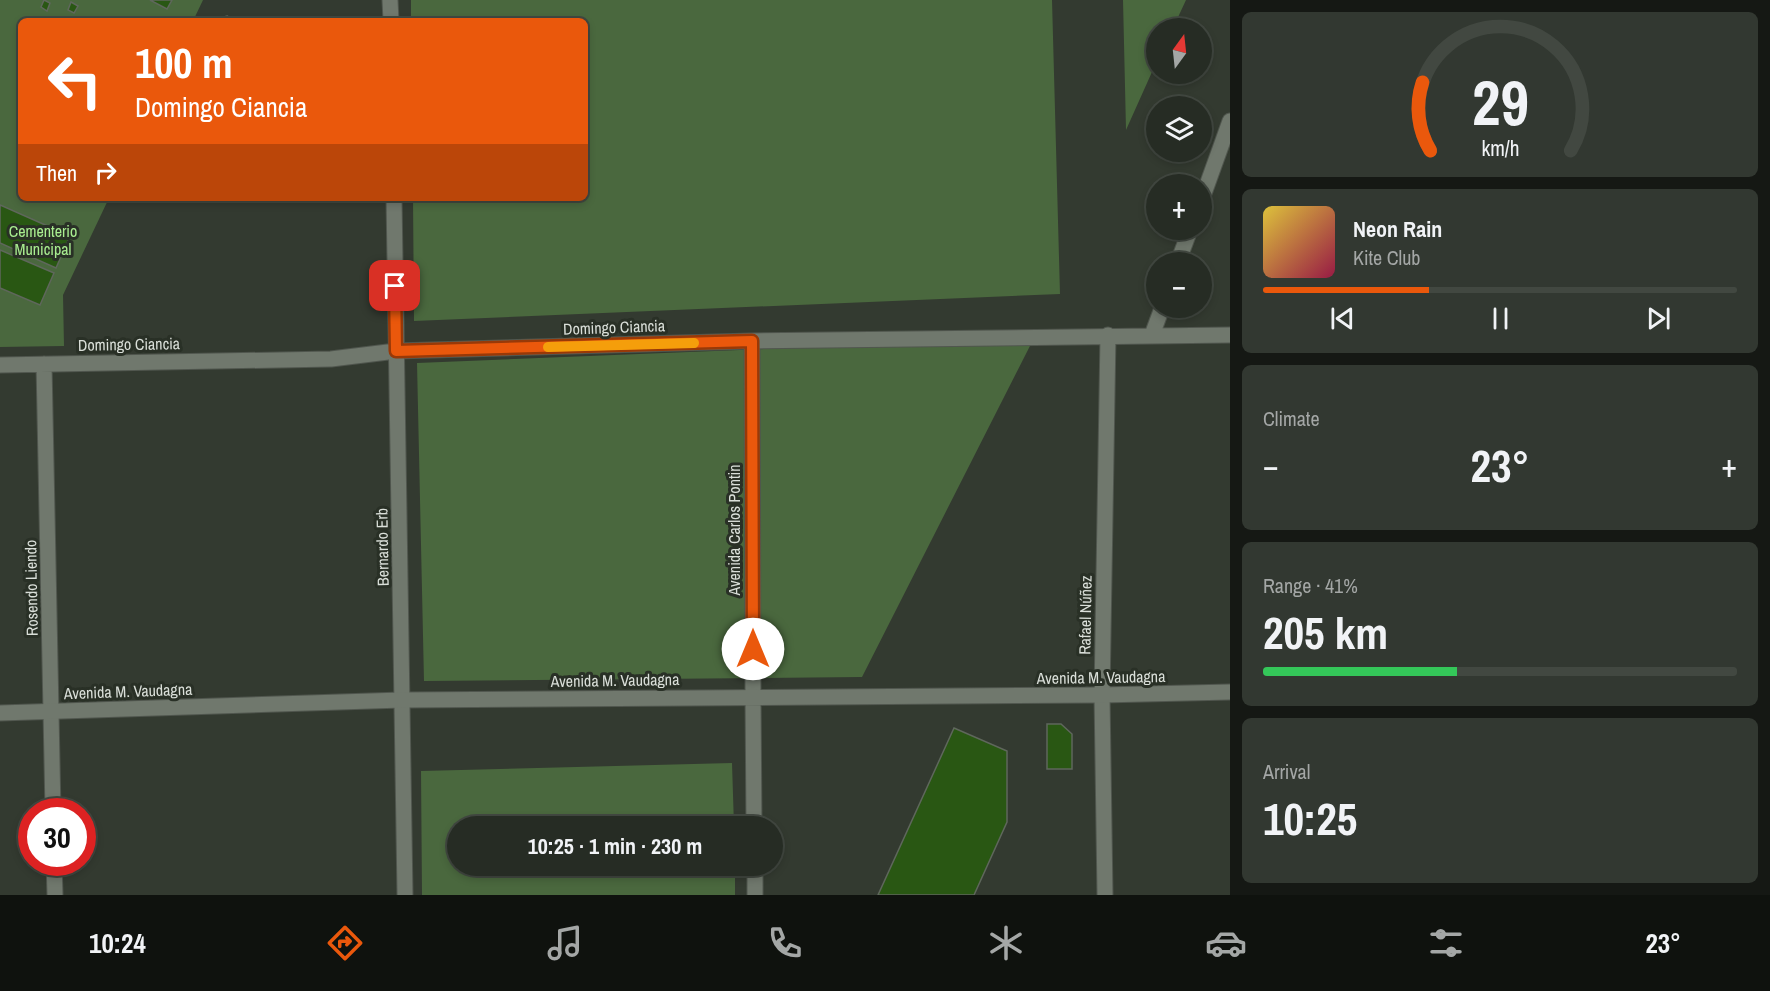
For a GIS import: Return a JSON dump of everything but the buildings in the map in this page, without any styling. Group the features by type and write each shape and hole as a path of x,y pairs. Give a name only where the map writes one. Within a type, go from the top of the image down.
{"street":[{"path":"390,0 391,18"},
{"path":"1211,174 1230,121"},
{"name":"Bernardo Erb","path":"394,201 405,895"},
{"path":"1152,336 1158,318"},
{"name":"Rafael Núñez","path":"1105,895 1102,695 1108,335"},
{"name":"Domingo Ciancia","path":"0,365 332,359 396,351 752,341 1230,335"},
{"name":"Avenida Carlos Pontin","path":"752,341 754,816"},
{"name":"Rosendo Liendo","path":"44,364 53,798"},
{"name":"Avenida M. Vaudagna","path":"0,713 402,700 1230,692"},
{"path":"54,876 55,895"},
{"path":"755,876 755,895"}],"green space":[{"name":"Cementerio Municipal","path":"0,0 203,0 194,18 18,18 18,201 108,201 63,295 64,346 0,347"},
{"path":"411,0 1052,0 1060,294 414,321 413,201 588,201 588,18 411,18"},
{"path":"1123,0 1186,0 1178,18 1146,18 1147,84 1126,130"},
{"path":"1034,338 862,677 424,681 417,363"},
{"path":"732,763 734,816 447,816 447,876 735,876 735,895 422,895 421,771"}],"slow traffic":[{"path":"548,347 694,343"}],"route":[{"path":"395,286 396,351 752,341 753,649"}]}
